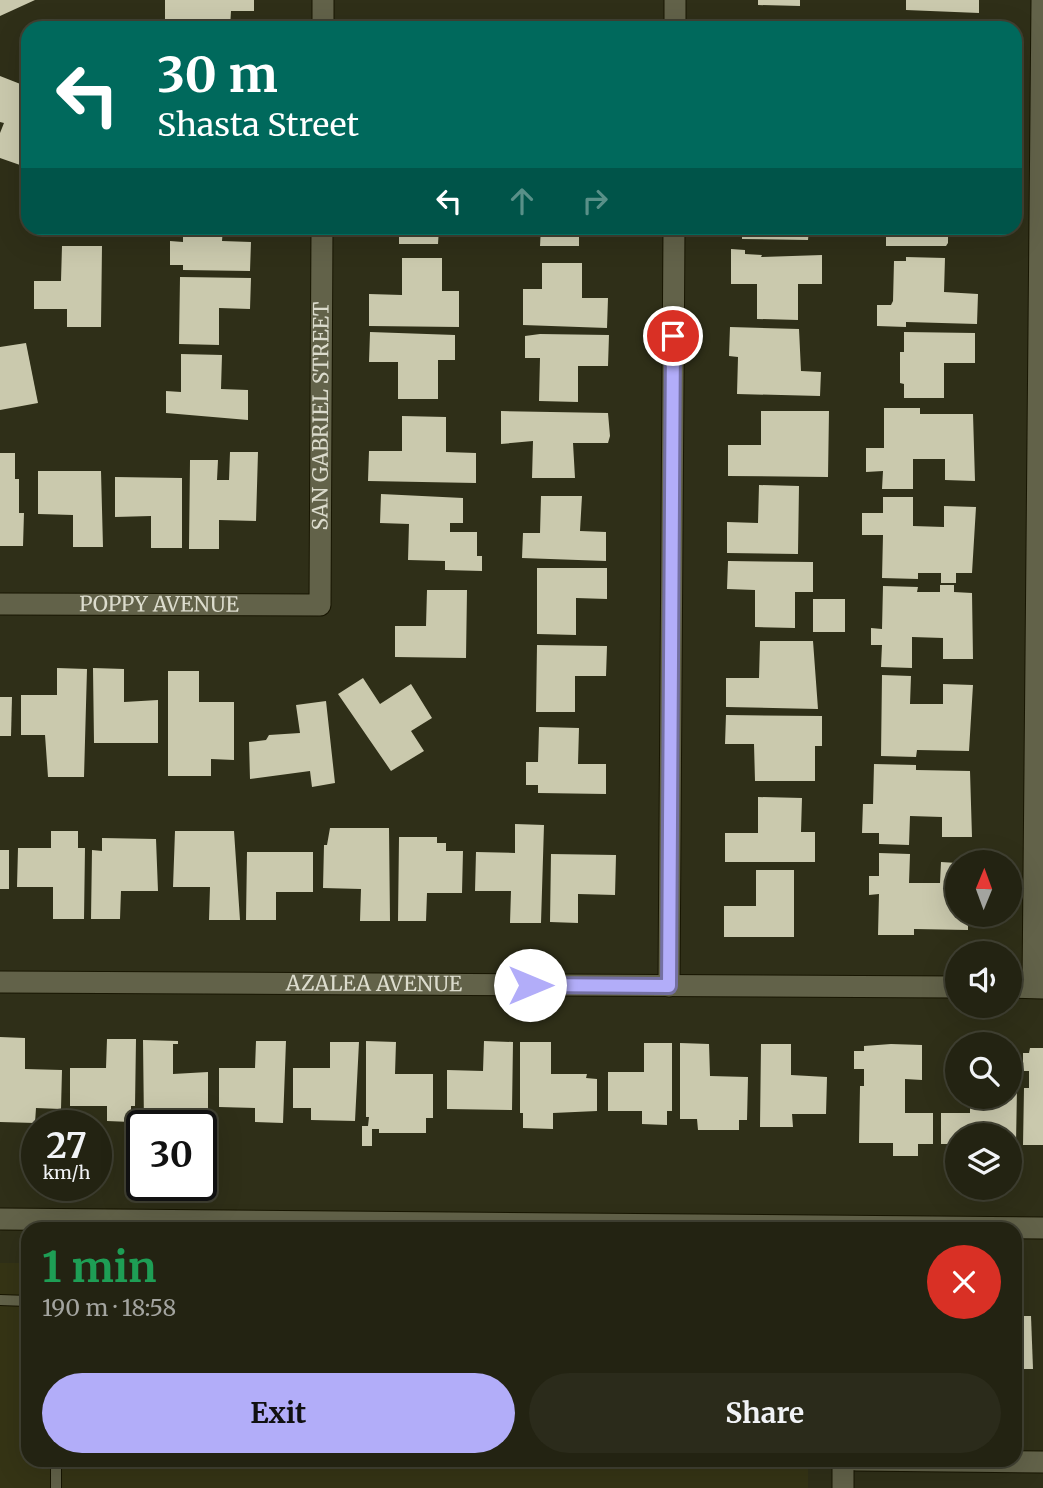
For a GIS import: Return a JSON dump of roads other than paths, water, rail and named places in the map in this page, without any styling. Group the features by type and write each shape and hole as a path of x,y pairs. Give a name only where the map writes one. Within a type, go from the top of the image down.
{"street":[{"path":"323,0 323,21"},
{"path":"675,0 675,21"},
{"path":"1038,988 1042,0"},
{"name":"SAN GABRIEL STREET","path":"320,605 321,235"},
{"path":"669,986 674,235"},
{"name":"POPPY AVENUE","path":"0,604 320,605"},
{"name":"AZALEA AVENUE","path":"0,982 945,987"},
{"path":"0,1219 316,1222"},
{"path":"1022,1228 1043,1228"},
{"path":"1022,1462 1043,1462"},
{"path":"843,1467 843,1488"}],"lane":[{"path":"0,1300 21,1301"},
{"path":"56,1467 56,1488"}]}
